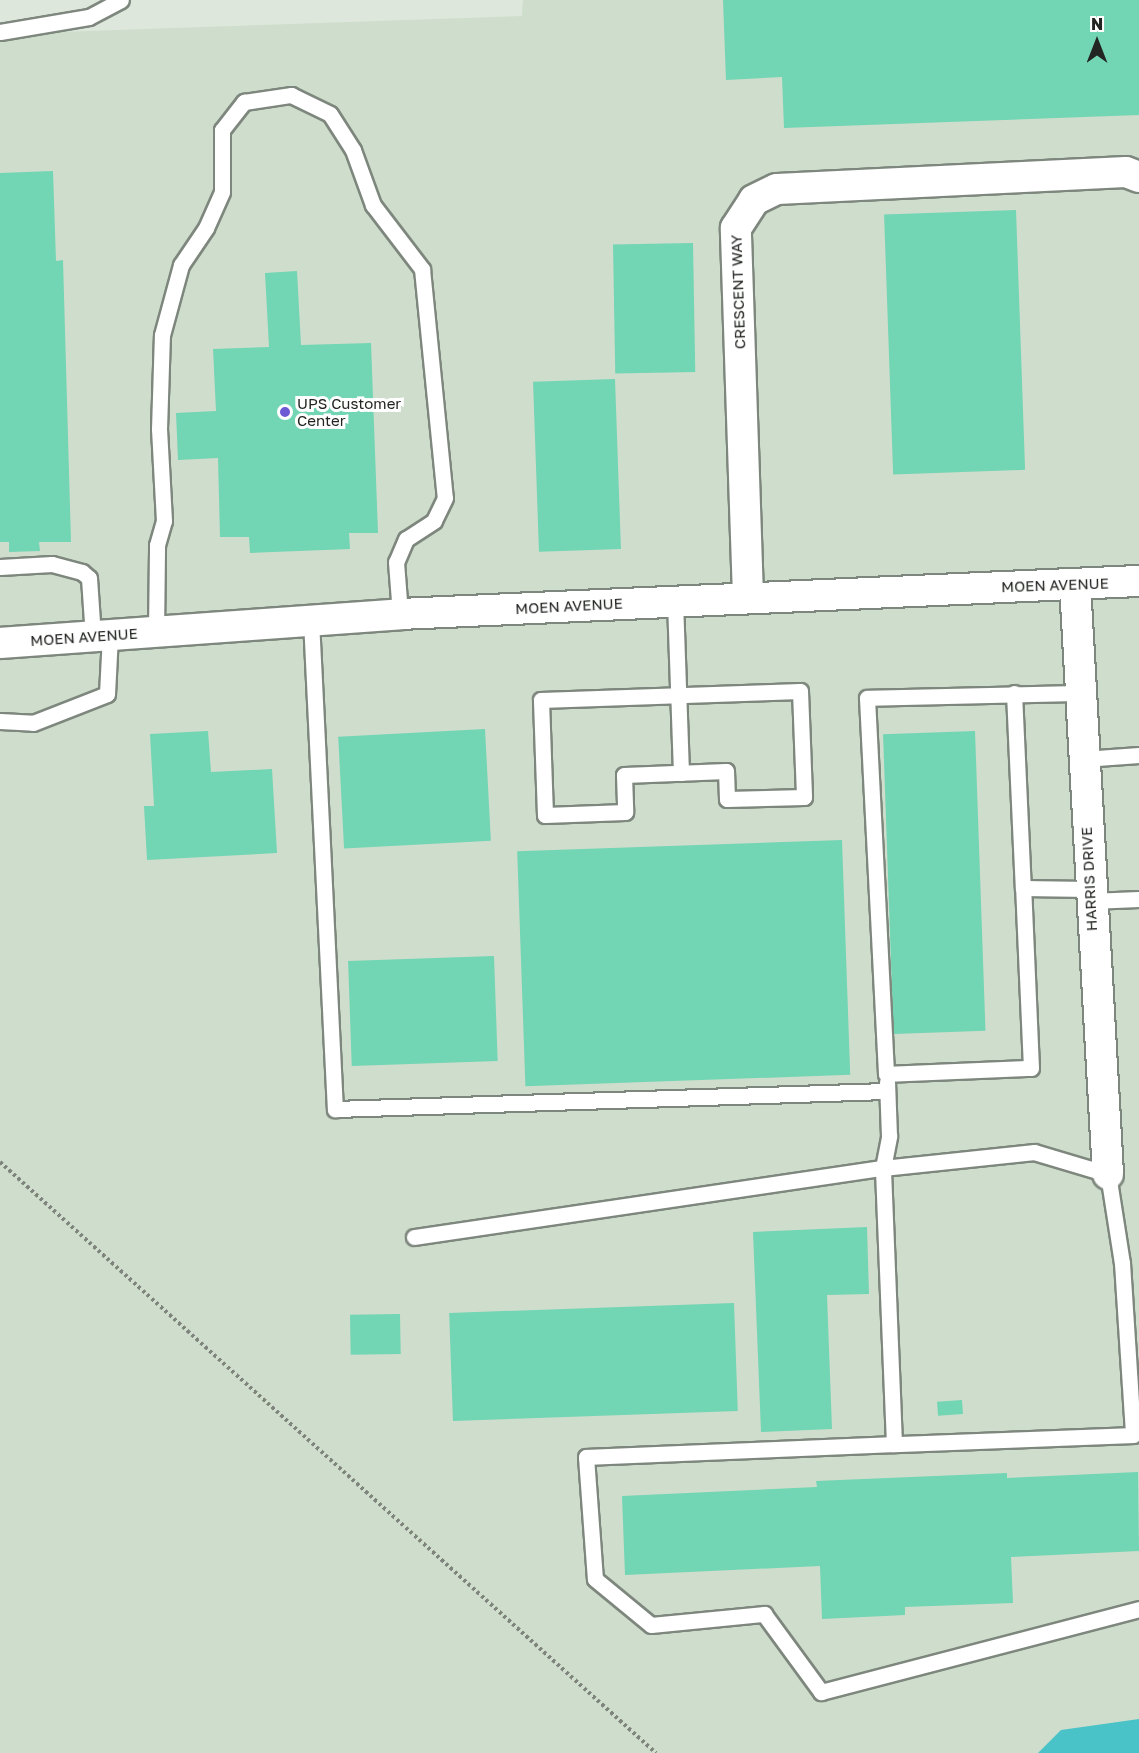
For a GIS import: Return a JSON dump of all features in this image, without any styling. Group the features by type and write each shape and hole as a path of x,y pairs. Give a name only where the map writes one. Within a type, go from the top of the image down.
{"street":[{"name":"CRESCENT WAY","path":"748,597 736,228 754,200 777,189 1126,172 1139,177"},
{"name":"MOEN AVENUE","path":"0,643 400,614 1139,581"},
{"name":"HARRIS DRIVE","path":"1075,584 1090,895 1108,1174"}],"lane":[{"path":"0,32 89,17 121,0"},
{"path":"156,632 157,545 164,521 159,429 162,335 181,265 206,228 222,192 222,130 244,102 291,95 330,114 353,150 373,205 422,269 445,498 434,521 406,539 396,562 400,614"},
{"path":"0,567 52,564 82,572 89,578 101,636 106,694 33,723 0,721"},
{"path":"675,601 681,773"},
{"path":"311,620 335,1109 887,1091"},
{"path":"800,691 804,797 727,799 726,771 624,775 625,812 545,815 541,700 680,696 800,691"},
{"path":"886,1074 1030,1068 1014,693"},
{"path":"894,1444 883,1168 890,1136 867,698 1080,693"},
{"path":"1083,759 1139,755"},
{"path":"1023,888 1139,899"},
{"path":"414,1237 883,1168 1034,1152 1108,1174 1122,1263 1136,1435 586,1457 595,1579 651,1625 764,1614 821,1692 1139,1609"}],"path":[{"path":"0,1162 656,1753"}],"shaded area":[{"path":"523,0 1139,0 1139,1753 0,1753 0,34 522,16"}],"water":[{"path":"1139,1719 1139,1753 1038,1753 1061,1730"}],"building":[{"path":"723,0 1139,0 1139,115 784,128 782,77 726,80"},
{"path":"53,171 56,261 63,260 71,542 39,542 40,551 9,552 9,542 0,542 0,173"},
{"path":"1016,210 1025,470 893,474 884,215"},
{"path":"693,243 695,372 615,373 613,244"},
{"name":"UPS Customer Center","path":"297,271 301,345 371,343 378,533 349,533 350,549 250,553 249,537 220,537 218,458 178,460 176,413 216,411 213,349 269,347 265,273"},
{"path":"615,379 621,549 539,552 533,382"},
{"path":"485,729 491,841 344,849 338,737"},
{"path":"208,731 211,772 272,769 277,853 147,860 144,806 154,806 150,734"},
{"path":"975,731 985,1031 894,1034 883,734"},
{"path":"842,840 850,1075 525,1086 517,851"},
{"path":"494,956 498,1061 352,1066 348,961"},
{"path":"867,1227 869,1294 827,1295 832,1429 761,1432 753,1232"},
{"path":"734,1303 738,1411 453,1421 449,1313"},
{"path":"400,1314 401,1354 351,1355 350,1315"},
{"path":"962,1400 963,1414 938,1416 937,1402"},
{"path":"1138,1472 1139,1551 1011,1557 1013,1603 905,1607 905,1615 822,1619 820,1566 625,1575 622,1496 817,1487 816,1481 1007,1473 1007,1478"}],"place":[{"name":"UPS Customer Center","path":"285,412"}]}
